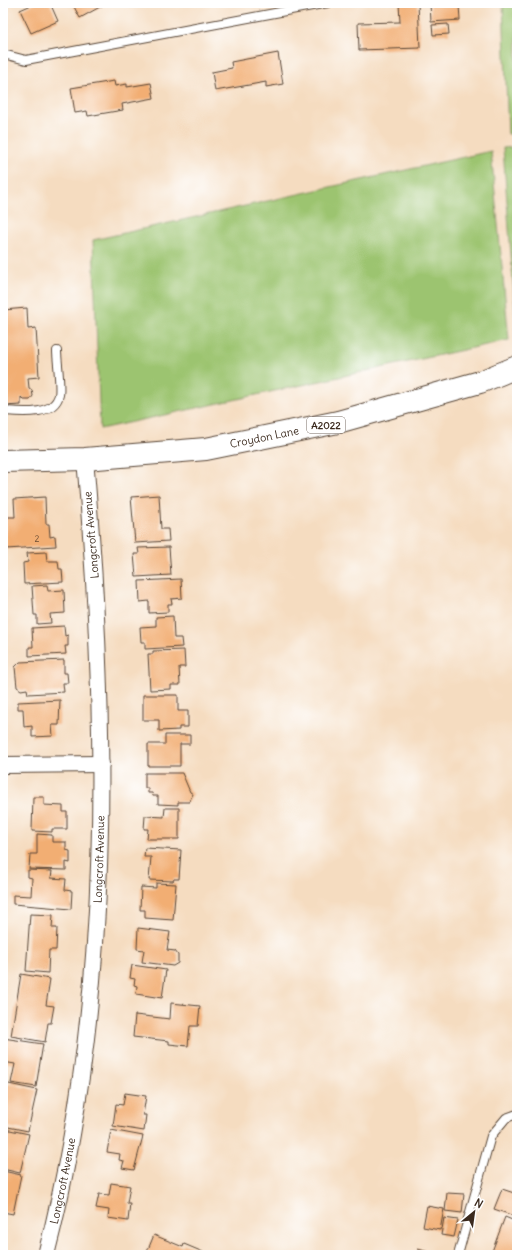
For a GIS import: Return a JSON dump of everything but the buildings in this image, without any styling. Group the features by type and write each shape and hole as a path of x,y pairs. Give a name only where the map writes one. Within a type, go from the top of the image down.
{"main road":[{"name":"Croydon Lane","path":"3,461 85,459 206,449 338,422 480,382 517,367"}],"street":[{"name":"Longcroft Avenue","path":"46,1255 59,1203 79,1100 89,1016 99,888 101,764 94,567 85,459"},
{"path":"3,766 101,764"}],"lane":[{"path":"3,54 26,60 328,3"},
{"path":"3,411 35,413 54,403 59,395 57,351"},
{"path":"458,1255 490,1136 506,1118 517,1114"}],"green space":[{"path":"503,3 517,3 517,134 508,134"},
{"path":"517,147 517,336 503,148"},
{"path":"491,151 509,340 100,429 93,240"}]}
